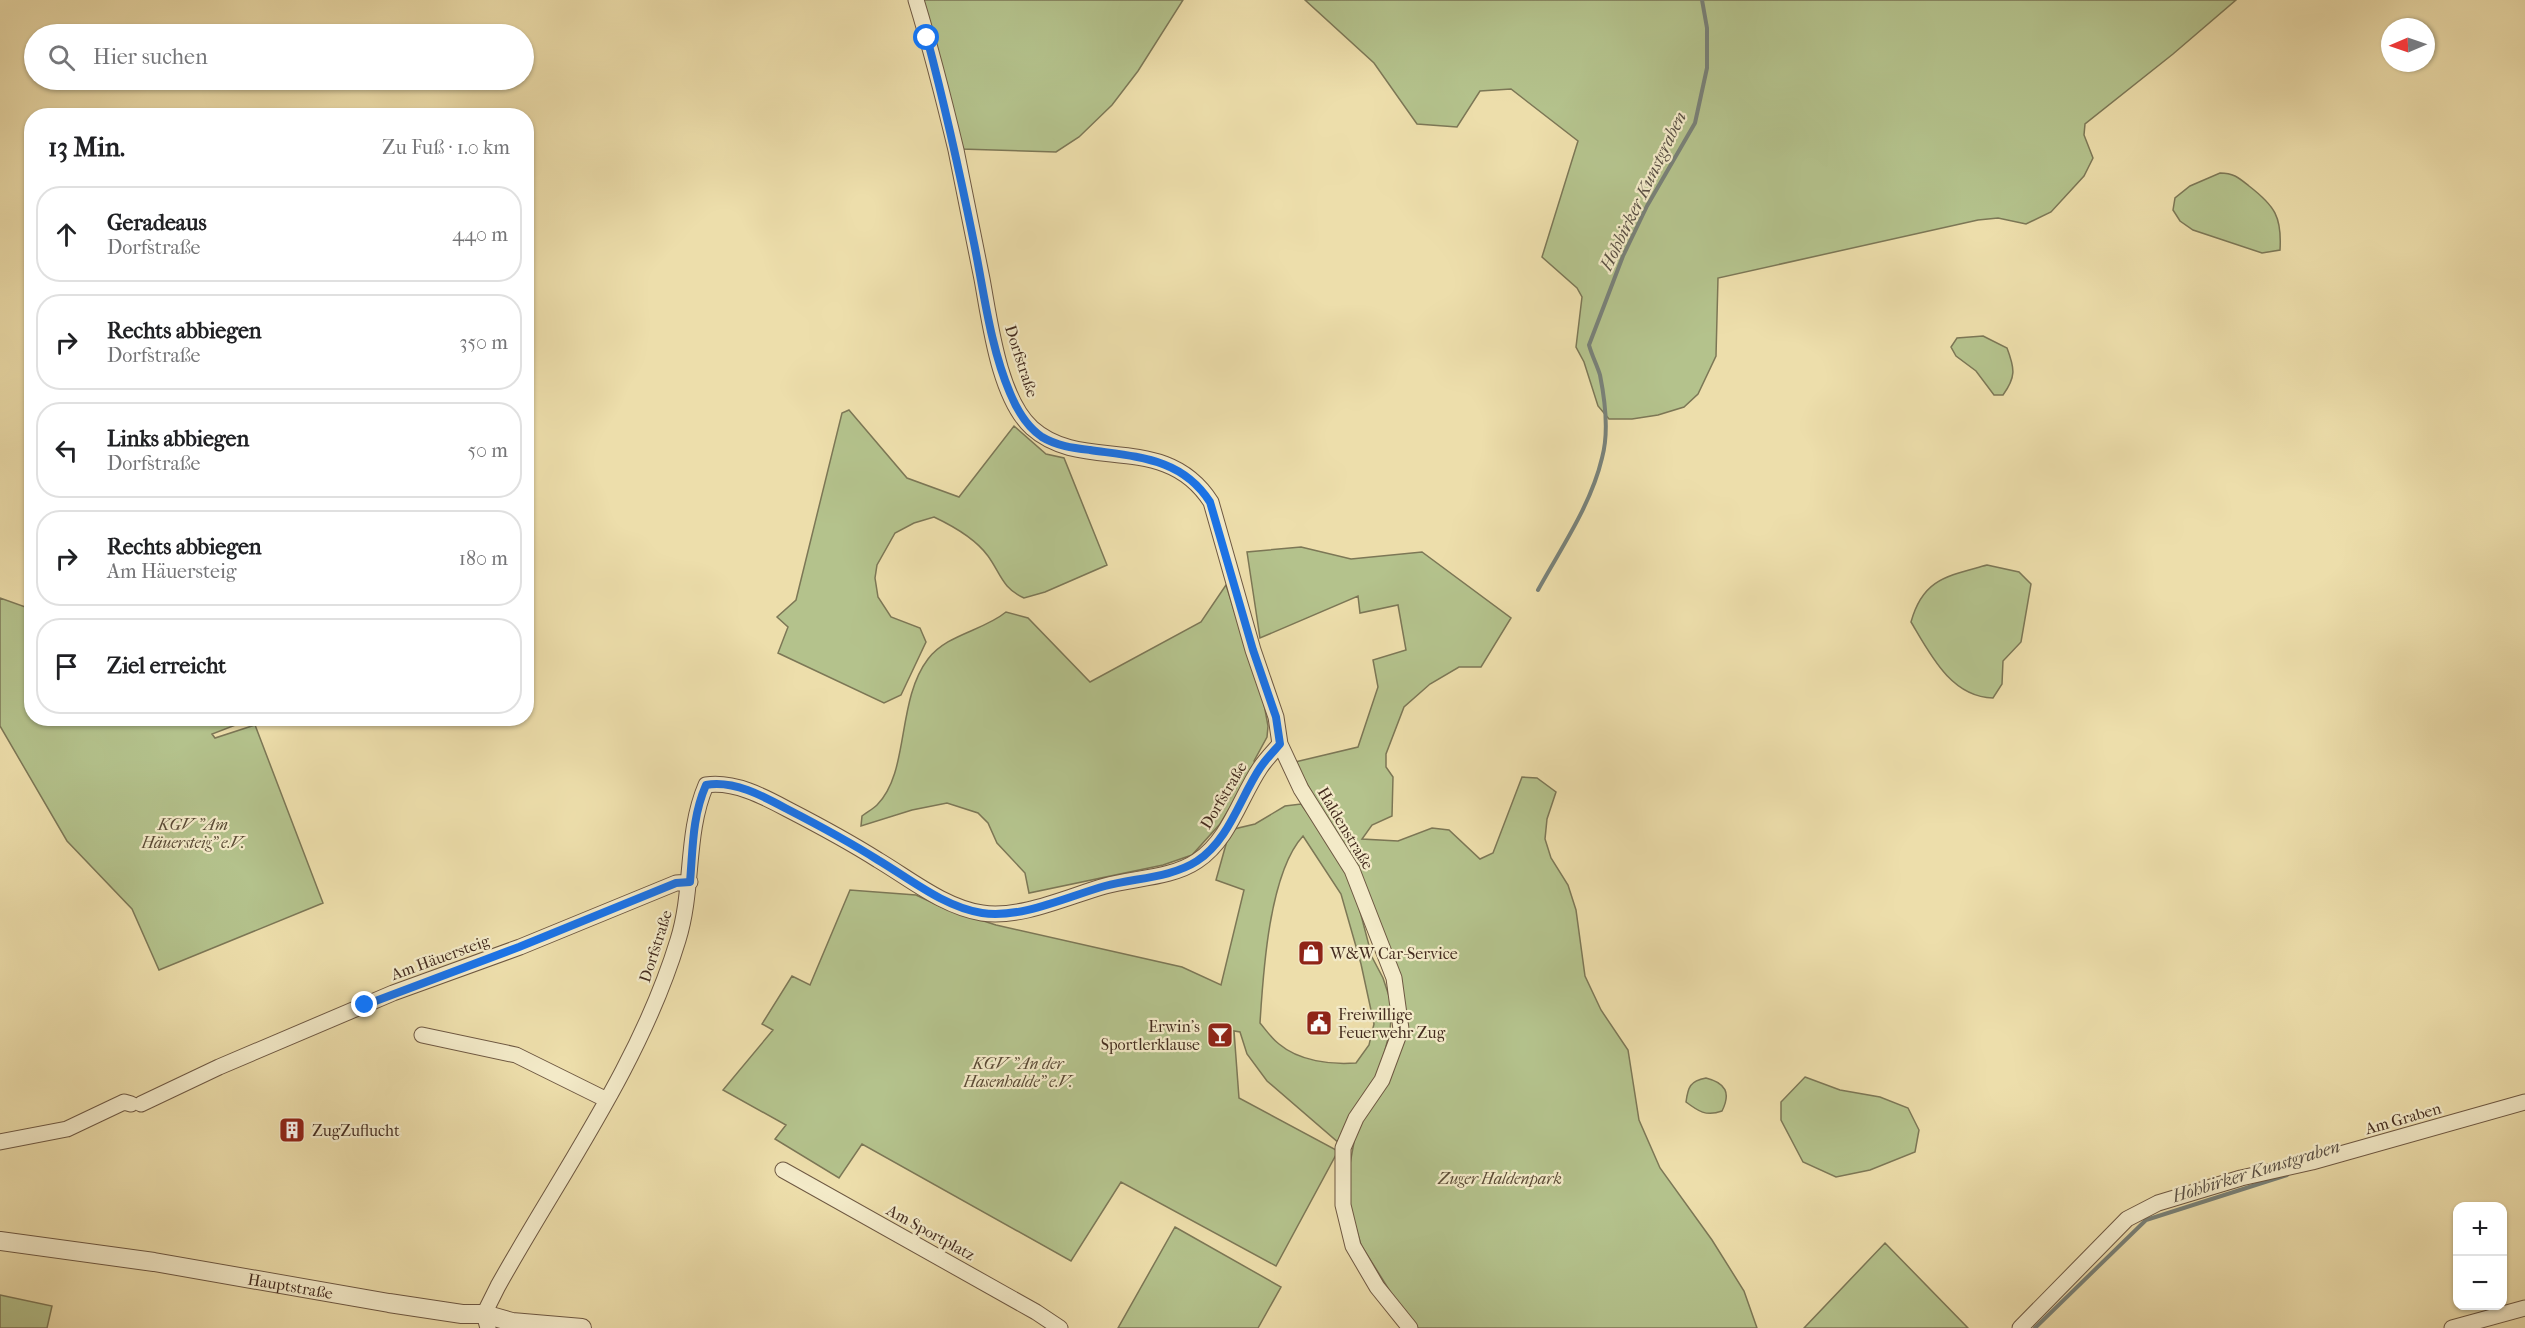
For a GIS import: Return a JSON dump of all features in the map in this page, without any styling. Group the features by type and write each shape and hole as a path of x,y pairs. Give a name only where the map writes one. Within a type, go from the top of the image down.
{"street":[{"name":"Dorfstraße","path":"486,1321 511,1262 607,1100 660,990 679,939 690,882 692,837 698,803 706,785 723,784 767,798 831,832 950,903 982,913 1019,912 1108,885 1178,870 1197,861 1227,828 1261,767 1280,744 1276,717 1253,650 1210,502 1204,492 1179,471 1161,462 1066,446 1043,437 1030,427 1020,414 1010,394 997,352 956,149 916,0"},
{"name":"Haldenstraße","path":"1280,744 1301,789 1352,870 1394,978 1401,1029 1382,1080 1356,1119 1342,1148 1342,1205 1353,1246 1377,1287 1410,1328"},
{"name":"Am Häuersteig","path":"0,1142 67,1129 124,1102 136,1104 393,993 519,947 676,883 690,882"},
{"path":"422,1035 516,1055 607,1100"},
{"name":"Am Graben","path":"2020,1328 2127,1219 2158,1203 2241,1178 2312,1162 2525,1102"},
{"name":"Am Sportplatz","path":"783,1170 1036,1312 1060,1328"},
{"name":"Hauptstraße","path":"0,1241 154,1262 462,1314 486,1321 582,1328"},
{"path":"2452,1328 2482,1324 2525,1308"}],"green space":[{"path":"922,0 1183,0 1138,71 1112,105 1079,137 1056,152 961,149"},
{"path":"1305,0 2236,0 2085,124 2084,135 2093,158 2084,176 2051,212 2026,224 1998,218 1978,220 1718,278 1716,356 1698,394 1684,407 1658,415 1632,419 1609,419 1598,406 1584,362 1576,347 1582,297 1577,288 1542,257 1578,141 1511,89 1480,91 1457,127 1417,124 1374,63"},
{"path":"2220,173 2239,178 2271,206 2280,229 2280,250 2262,253 2193,230 2180,221 2173,210 2175,198 2190,186"},
{"path":"1983,336 2007,348 2010,355 2013,373 2003,395 1994,395 1976,371 1956,356 1951,347 1957,338"},
{"path":"849,410 907,478 959,497 1014,426 1046,454 1064,458 1107,565 1045,592 1024,598 1006,585 988,556 977,544 934,517 914,523 895,533 877,565 875,578 878,597 891,617 920,628 926,642 901,695 884,703 778,653 788,627 777,617 796,600 842,413"},
{"name":"Zuger Haldenpark","path":"1301,547 1351,559 1422,552 1511,618 1481,667 1459,667 1430,684 1404,707 1386,754 1386,767 1393,777 1392,816 1372,825 1362,839 1398,841 1432,828 1449,830 1480,859 1493,853 1522,777 1537,778 1556,792 1547,819 1545,839 1551,858 1568,885 1576,910 1585,976 1601,1010 1628,1050 1639,1120 1660,1168 1712,1240 1744,1291 1757,1328 1413,1328 1361,1245 1349,1204 1350,1164 1358,1120 1403,1029 1397,977 1340,844 1295,762 1358,747 1378,687 1373,660 1406,650 1398,605 1360,613 1358,596 1260,638 1247,552"},
{"path":"1987,565 2019,572 2031,584 2021,642 2003,661 2002,684 1993,698 1978,696 1965,690 1943,672 1911,622 1922,596 1939,581 1960,572"},
{"path":"1226,585 1264,704 1268,726 1267,737 1254,761 1256,765 1220,824 1192,855 1163,865 1029,893 1025,873 997,843 988,823 978,813 947,803 912,810 861,826 862,816 877,805 887,791 894,774 911,695 918,676 928,659 945,644 987,624 1006,612 1028,618 1090,682 1201,622"},
{"name":"KGV \"Am Häuersteig\" e.V.","path":"0,598 24,607 24,726 233,726 212,734 215,738 255,726 323,903 159,970 132,909 67,841 0,726"},
{"name":"KGV \"An der Hasenhalde\" e.V.","path":"1301,804 1350,873 1372,957 1383,978 1392,1005 1390,1031 1378,1077 1339,1143 1267,1081 1247,1054 1240,1032 1234,1031 1239,1098 1338,1151 1276,1266 1121,1182 1071,1261 862,1144 839,1178 775,1139 786,1125 723,1090 773,1030 762,1024 792,976 810,985 850,890 916,895 946,909 996,925 1182,967 1221,985 1244,890 1216,880 1230,830 1255,824 1285,806","holes":["1303,836 1341,894 1361,964 1374,1024 1369,1045 1356,1063 1316,1061 1296,1054 1276,1042 1260,1023 1266,952 1275,899 1282,874"]},
{"path":"1805,1077 1840,1090 1880,1097 1908,1108 1919,1130 1915,1152 1870,1170 1836,1177 1803,1162 1781,1120 1781,1102"},
{"path":"1706,1078 1718,1083 1725,1090 1726,1099 1722,1111 1702,1112 1686,1102 1691,1086 1696,1081"},
{"path":"1175,1227 1281,1287 1258,1328 1118,1328"},
{"path":"1885,1243 1968,1328 1804,1328"},
{"path":"0,1295 52,1306 47,1328 0,1328"}],"waterway":[{"name":"Hohbirker Kunstgraben","path":"1538,590 1591,493 1602,458 1606,427 1605,406 1600,375 1589,345 1623,256 1647,206 1695,123 1707,68 1707,28 1702,0"},
{"name":"Hohbirker Kunstgraben","path":"2035,1328 2146,1220 2287,1175"}],"place":[{"name":"W&W Car-Service","path":"1311,953"},
{"name":"Freiwillige Feuerwehr Zug","path":"1319,1023"},
{"name":"Erwin’s Sportlerklause","path":"1220,1035"},
{"name":"ZugZuflucht","path":"292,1130"}],"route":[{"path":"365,1005 519,947 676,883 690,882 694,822 698,803 706,785 729,784 767,798 831,832 950,903 982,913 1003,914 1019,912 1108,885 1178,870 1197,861 1227,828 1261,767 1280,744 1276,717 1253,650 1210,502 1204,492 1192,479 1161,462 1066,446 1043,437 1030,427 1020,414 1010,394 997,352 956,149 927,38"}]}
